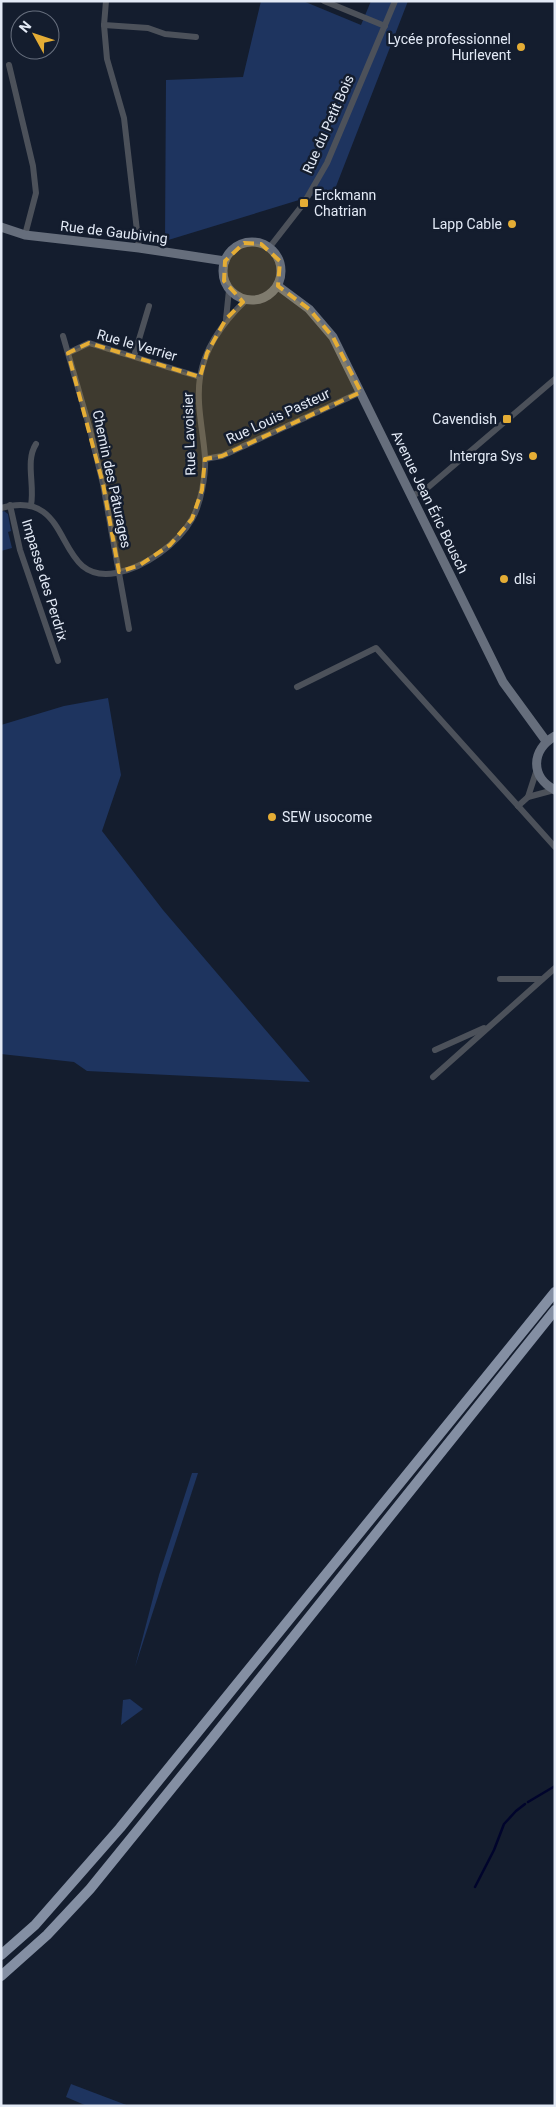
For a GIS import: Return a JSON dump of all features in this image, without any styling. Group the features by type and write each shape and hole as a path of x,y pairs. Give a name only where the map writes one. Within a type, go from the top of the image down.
{"highway":[{"path":"1,1955 35,1925 120,1828 555,1292"},
{"path":"1,1976 47,1935 90,1889 555,1310"}],"main road":[{"name":"Rue de Gaubiving","path":"1,227 25,235 139,248 225,261"},
{"path":"253,242 269,248 280,261 281,278 278,286 264,298 246,300 236,296 229,290 224,281 223,271 229,253 244,243 253,242"},
{"name":"Avenue Jean Éric Bousch","path":"278,286 309,309 334,337 410,496 503,682 546,741"},
{"path":"554,790 544,784 536,761 540,749 546,741 555,736"}],"street":[{"path":"106,1 104,25 107,59 124,118 139,248"},
{"name":"Rue du Petit Bois","path":"269,248 304,203 327,163 395,1"},
{"path":"329,2 384,26"},
{"path":"104,25 148,28 165,34 196,37"},
{"path":"9,65 33,166 36,193 25,235"},
{"name":"Rue Lavoisier","path":"226,319 229,290"},
{"name":"Rue Lavoisier","path":"31,505 44,511 60,530 70,553 80,566 95,573 119,572 140,565 170,545 192,519 202,490 205,459 198,399 200,377 207,353 226,319 246,300"},
{"path":"134,356 149,306"},
{"name":"Chemin des Pâturages","path":"62,336 103,484 130,629"},
{"name":"Rue le Verrier","path":"68,353 89,343 200,377"},
{"path":"410,496 425,490 555,379"},
{"name":"Rue Louis Pasteur","path":"205,459 222,456 361,392"},
{"path":"1,508 10,505 31,505 31,451 36,444"},
{"name":"Impasse des Perdrix","path":"10,505 20,550 58,661"},
{"path":"297,687 376,648 555,847"},
{"path":"528,797 537,768"},
{"path":"518,806 528,797 554,790"},
{"path":"433,1078 555,968"},
{"path":"500,979 542,979"},
{"path":"435,1050 491,1025"}],"highlighted area":[{"path":"244,243 261,244 280,261 278,286 309,309 333,337 361,392 222,456 205,459 202,490 192,519 170,545 140,565 119,572 103,484 68,353 89,343 200,377 207,353 226,319 243,302 224,281 225,261"}],"shaded area":[{"path":"261,1 303,1 361,25 371,1 408,1 335,189 165,241 166,80 243,77"},
{"path":"4,511 8,514 11,531 8,532 12,548 1,551 1,512"},
{"path":"108,698 121,775 102,831 163,910 310,1082 87,1071 74,1062 1,1054 1,725 64,706"},
{"path":"192,1473 198,1473 135,1667 159,1575"},
{"path":"130,1699 143,1709 121,1725 123,1700"},
{"path":"71,2084 129,2106 87,2106 66,2097"}],"waterway":[{"path":"528,1802 555,1786"},
{"path":"475,1887 494,1850 504,1824 525,1804"}],"place":[{"name":"Lycée professionnel Hurlevent","path":"521,47"},
{"name":"Erckmann Chatrian","path":"304,203"},
{"name":"Lapp Cable","path":"512,224"},
{"name":"Cavendish","path":"507,419"},
{"name":"Intergra Sys","path":"533,456"},
{"name":"dlsi","path":"504,579"},
{"name":"SEW usocome","path":"272,817"}]}
